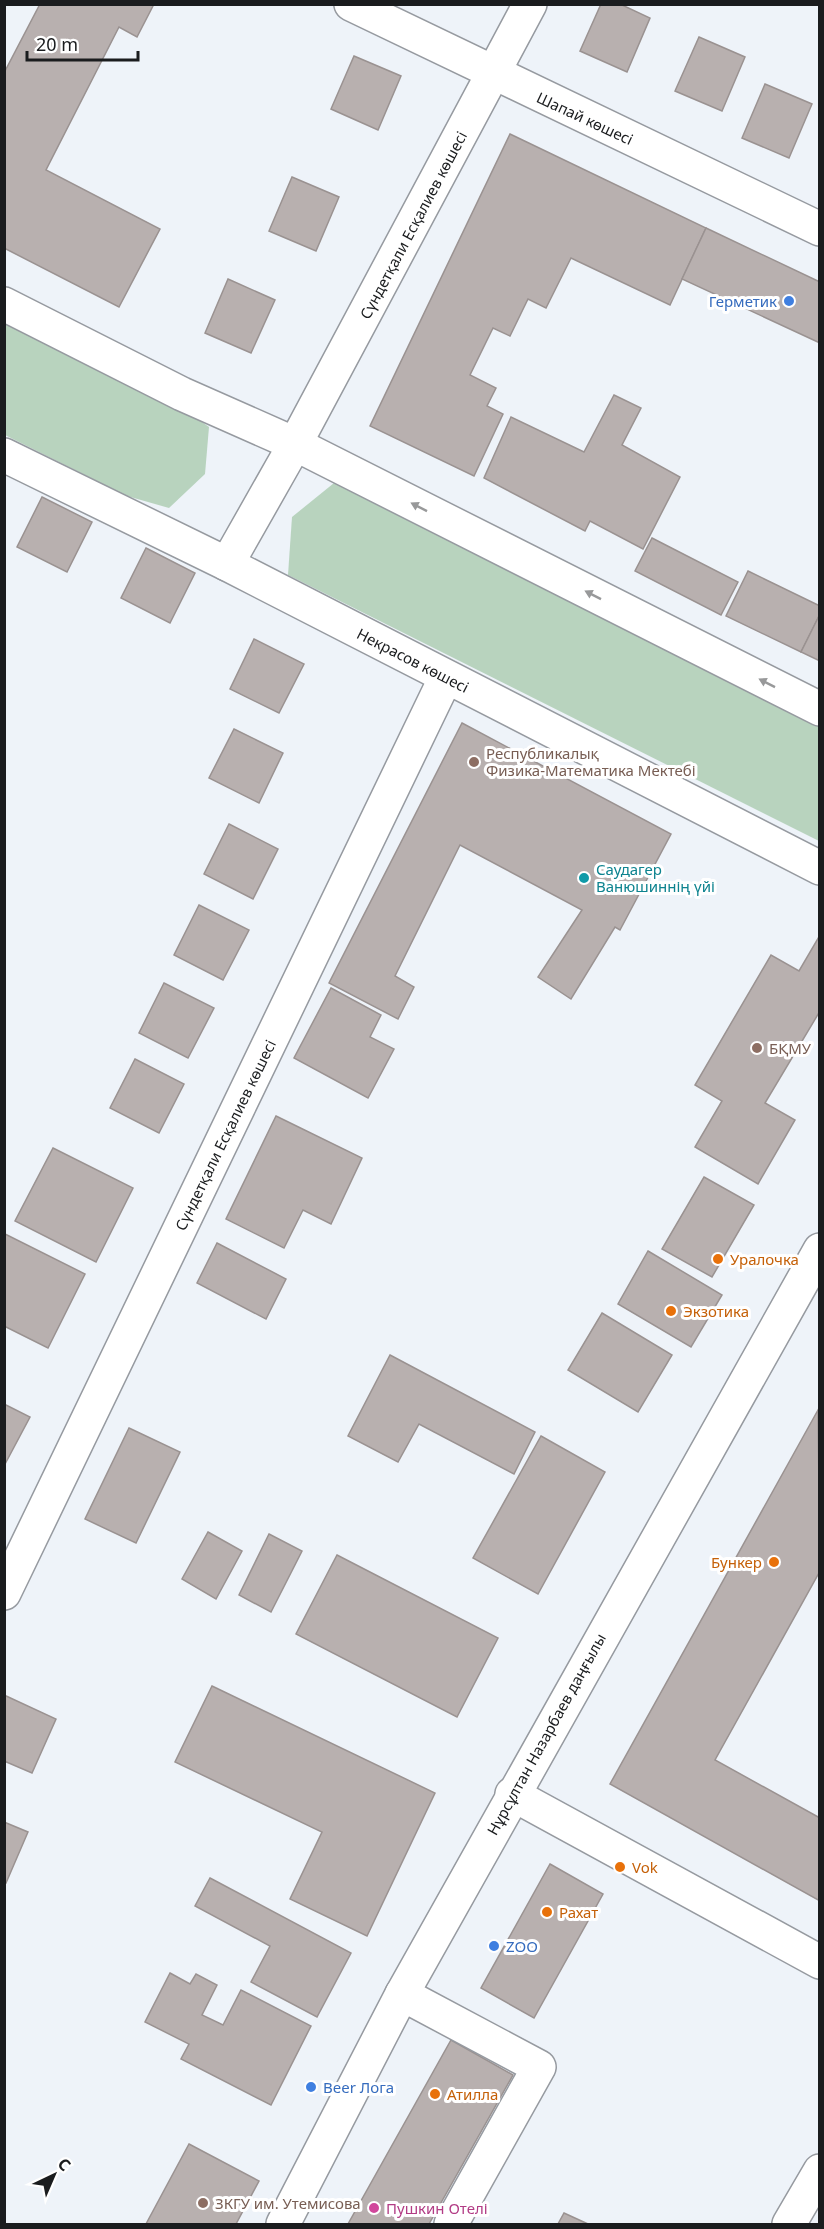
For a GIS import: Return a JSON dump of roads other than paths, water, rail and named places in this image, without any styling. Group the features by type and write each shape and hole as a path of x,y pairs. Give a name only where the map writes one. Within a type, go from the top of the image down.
{"street":[{"name":"Шапай көшесі","path":"351,4 819,230"},
{"name":"Сүндетқали Есқалиев көшесі","path":"227,564 295,444 530,4"},
{"path":"4,304 182,394 295,444 819,709"},
{"name":"Некрасов көшесі","path":"4,454 227,564 819,868"},
{"name":"Сүндетқали Есқалиев көшесі","path":"4,1593 17,1534 446,677"},
{"name":"Нұрсұлтан Назарбаев даңғылы","path":"283,2224 402,1994 512,1794 817,1258"},
{"path":"512,1794 819,1962"},
{"path":"402,1994 539,2067 451,2224"},
{"path":"789,2224 819,2171"}],"place":[{"name":"Герметик","path":"789,301"},
{"name":"Республикалық Физика-Математика Мектебі","path":"474,762"},
{"name":"Саудагер Ванюшиннің үйі","path":"584,878"},
{"name":"БҚМУ","path":"757,1048"},
{"name":"Уралочка","path":"718,1259"},
{"name":"Экзотика","path":"671,1311"},
{"name":"Бункер","path":"774,1562"},
{"name":"Vok","path":"620,1867"},
{"name":"Рахат","path":"547,1912"},
{"name":"ZOO","path":"494,1946"},
{"name":"Beer Лога","path":"311,2087"},
{"name":"Атилла","path":"435,2094"},
{"name":"ЗКГУ им. Утемисова","path":"203,2203"},
{"name":"Пушкин Отелі","path":"374,2208"}]}
